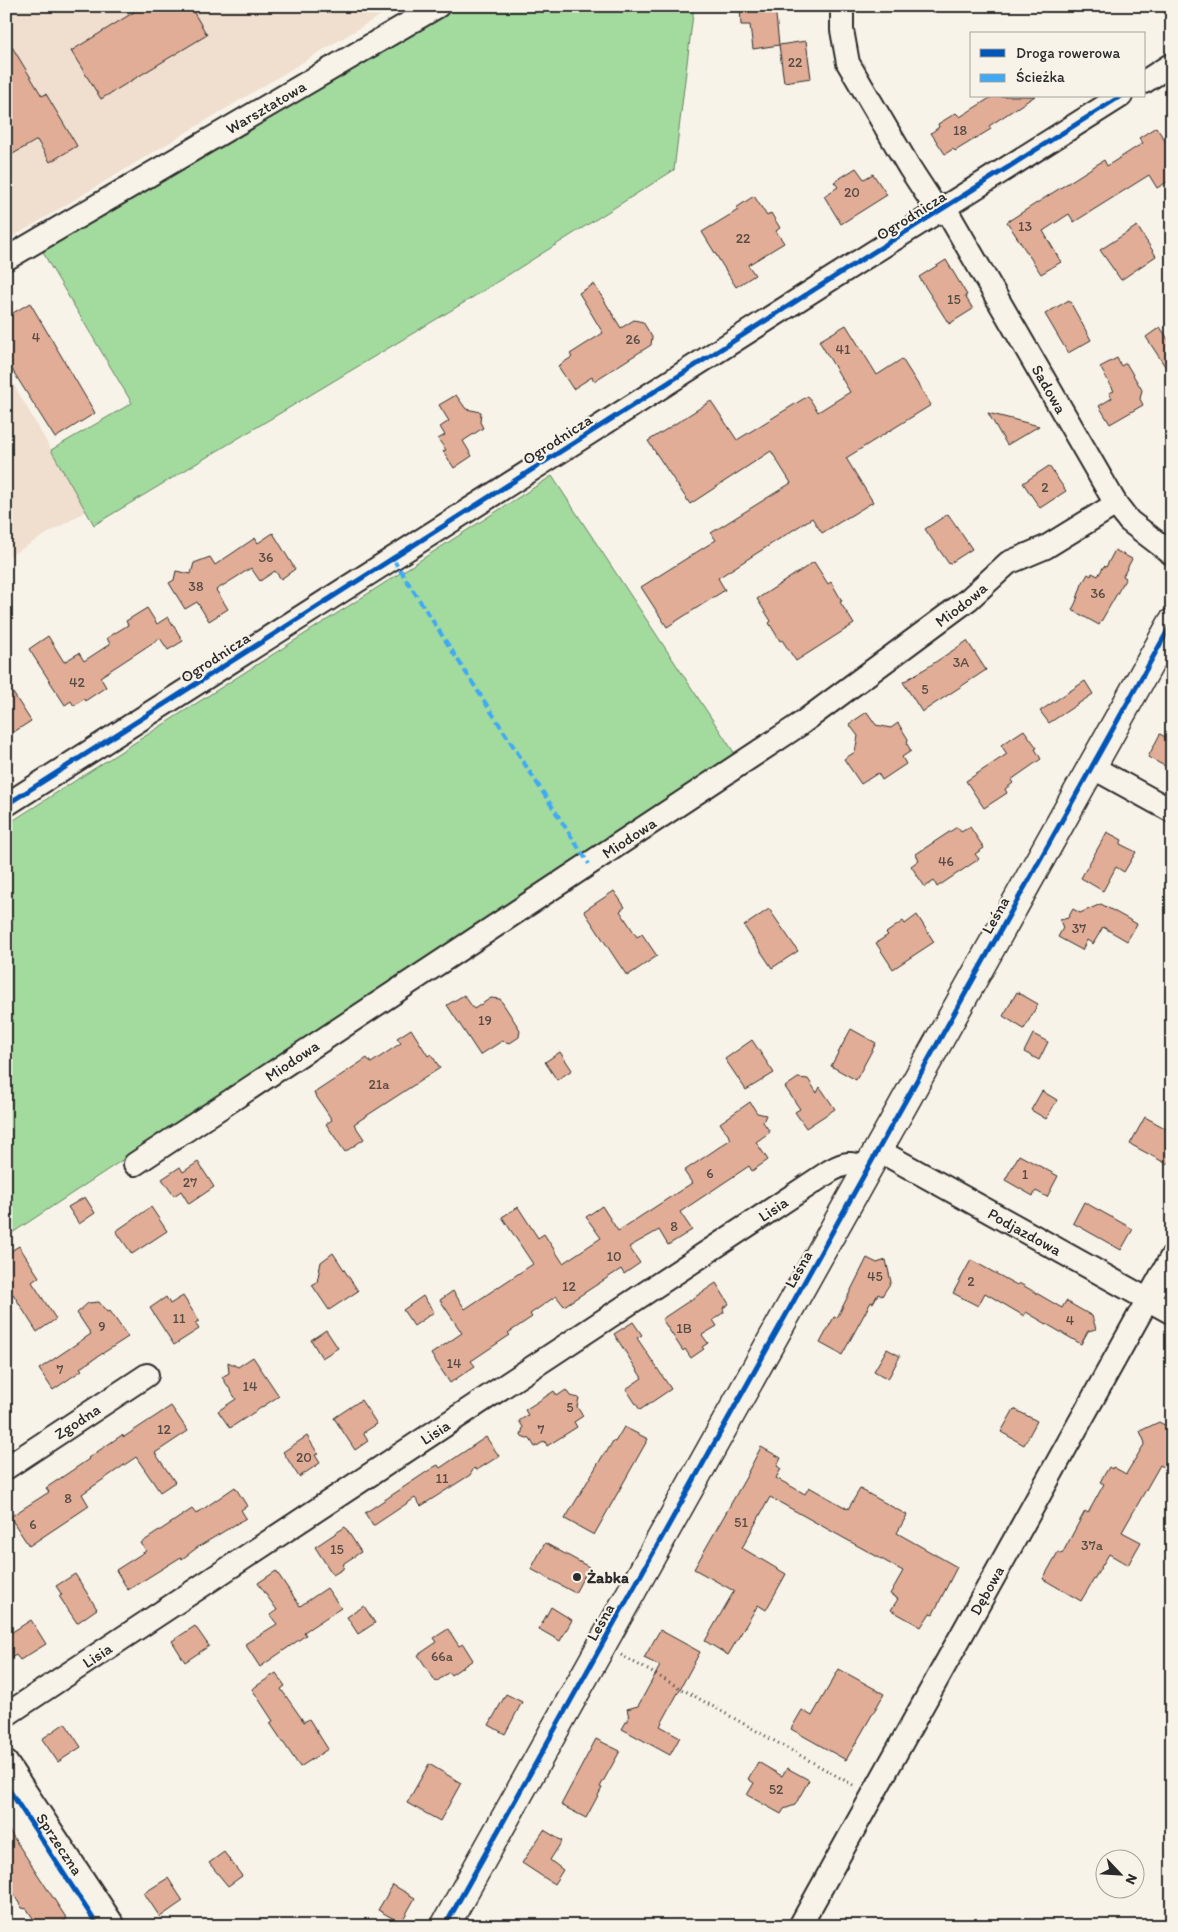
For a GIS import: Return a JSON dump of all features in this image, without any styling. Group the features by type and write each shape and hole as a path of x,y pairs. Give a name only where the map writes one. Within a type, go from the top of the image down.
{"street":[{"name":"Warsztatowa","path":"6,260 438,6"},
{"name":"Sadowa","path":"842,6 842,30 848,63 909,166 942,211 1116,504 1129,521 1172,554"},
{"path":"1146,81 1172,64"},
{"name":"Ogrodnicza","path":"6,805 1118,98"},
{"name":"Miodowa","path":"135,1164 799,725 969,599 1008,563 1046,547 1116,504"},
{"name":"Leśna","path":"445,1926 1172,623"},
{"path":"1092,767 1172,811"},
{"name":"Podjazdowa","path":"873,1159 1172,1313"},
{"name":"Lisia","path":"6,1715 830,1171 847,1162 857,1163 873,1159"},
{"name":"Dębowa","path":"800,1926 1172,1256"},
{"name":"Zgodna","path":"6,1468 147,1375"},
{"name":"Sprzeczna","path":"6,1762 114,1926"}],"path":[{"path":"613,1650 860,1789"}],"shaded area":[{"path":"6,6 396,6 6,241"},
{"path":"6,371 86,511 6,558"}],"green space":[{"path":"452,6 694,6 674,170 470,299 94,525 51,450 132,403 43,252 53,240"},
{"path":"552,476 737,757 579,858 6,1237 6,825"}],"building":[{"path":"131,6 190,6 207,35 101,99 71,51 134,12"},
{"path":"740,6 775,6 779,45 753,49 750,25 741,25"},
{"path":"6,37 42,96 46,94 77,146 50,162 37,140 6,158"},
{"path":"806,41 811,78 784,82 779,45"},
{"path":"990,98 1032,98 989,126 991,129 955,151 953,149 945,154 931,133 939,127 938,124 956,113 960,117"},
{"path":"1156,127 1172,151 1172,179 1157,188 1149,175 1074,222 1069,214 1043,231 1061,262 1041,274 1007,222 1104,160 1107,166 1143,143 1139,138"},
{"path":"856,168 864,179 873,174 887,195 841,224 824,196 838,187 834,182"},
{"path":"754,196 767,216 771,213 780,228 776,231 784,243 748,265 755,275 736,287 702,232 738,210 736,208"},
{"path":"1137,226 1156,256 1121,280 1100,250"},
{"path":"946,260 967,295 965,296 973,309 949,324 919,277"},
{"path":"594,284 621,328 634,320 643,322 652,337 651,345 594,381 592,377 573,389 558,366 572,357 570,354 603,333 579,293"},
{"path":"1069,300 1091,340 1068,353 1045,314"},
{"path":"30,303 95,413 55,438 6,360 6,317"},
{"path":"846,325 877,375 902,359 931,405 846,458 873,502 822,533 812,518 718,578 725,590 667,627 641,587 716,540 711,533 791,483 771,451 690,504 648,441 711,401 737,440 808,396 818,412 850,392 819,341"},
{"path":"1160,327 1172,345 1172,377 1146,337"},
{"path":"1117,358 1121,366 1126,363 1142,390 1140,399 1143,405 1110,424 1099,406 1112,398 1109,393 1114,391 1100,367"},
{"path":"456,395 466,409 481,412 480,422 483,428 463,441 472,456 454,468 443,451 446,450 438,439 445,435 440,427 449,421 439,405"},
{"path":"988,413 1039,426 1007,445"},
{"path":"1049,466 1066,491 1040,508 1023,483"},
{"path":"948,514 972,549 949,564 925,529"},
{"path":"273,533 295,569 281,579 275,571 260,581 251,568 216,590 228,609 209,621 197,602 185,609 169,583 174,580 176,571 191,574 194,563 210,557 215,565 255,538 258,543"},
{"path":"1115,550 1132,559 1123,576 1126,578 1099,625 1072,610 1088,574 1091,576 1092,573 1098,576 1104,566 1106,567"},
{"path":"814,562 828,584 831,582 842,601 840,602 854,624 796,661 782,640 780,641 769,623 771,621 757,599"},
{"path":"147,608 157,624 168,617 183,641 168,650 160,638 100,677 106,687 74,706 71,701 65,705 29,649 48,636 64,662 79,653 84,661 110,644 107,638 128,625 126,621"},
{"path":"967,641 986,670 922,712 903,682"},
{"path":"1085,681 1093,694 1049,723 1040,711"},
{"path":"6,682 31,721 6,737"},
{"path":"867,712 876,725 891,728 898,723 908,739 907,744 911,751 902,757 906,764 882,780 878,773 861,784 844,759 855,752 858,736 849,724"},
{"path":"1024,730 1037,748 1035,749 1041,759 1011,780 1013,783 1005,789 1007,793 984,808 966,781 1007,754 1001,745"},
{"path":"1160,734 1172,741 1172,770 1148,757"},
{"path":"957,827 961,832 970,827 984,848 975,854 979,859 937,887 934,881 925,887 911,866 919,860 916,854"},
{"path":"1107,832 1122,840 1120,844 1136,852 1124,872 1116,867 1103,891 1081,878"},
{"path":"614,891 625,907 620,911 637,937 642,934 657,956 627,976 584,911"},
{"path":"1101,904 1137,924 1127,941 1103,927 1093,944 1087,940 1082,950 1058,937 1063,928 1060,920 1068,918 1073,909 1080,913"},
{"path":"769,909 798,951 772,968 744,926"},
{"path":"917,915 934,942 893,969 876,943 903,921 905,924"},
{"path":"1017,992 1038,1004 1024,1029 1003,1016"},
{"path":"464,995 474,1009 491,998 500,999 520,1030 519,1037 510,1043 502,1041 480,1055 447,1005"},
{"path":"411,1029 428,1056 431,1054 440,1068 354,1124 364,1139 345,1152 326,1124 332,1120 314,1093 367,1058 371,1063 401,1043 397,1038"},
{"path":"851,1029 876,1043 856,1080 831,1066"},
{"path":"1033,1034 1048,1042 1039,1060 1024,1052"},
{"path":"752,1040 774,1073 746,1090 725,1059"},
{"path":"560,1052 572,1070 557,1080 545,1062"},
{"path":"798,1078 808,1079 817,1093 820,1087 835,1109 806,1128 795,1112 800,1109 785,1087"},
{"path":"1042,1091 1057,1100 1046,1119 1031,1110"},
{"path":"750,1102 757,1113 766,1115 763,1122 770,1132 756,1142 768,1160 752,1171 749,1166 680,1212 692,1230 668,1245 659,1230 629,1247 640,1263 624,1274 621,1269 564,1306 556,1296 530,1314 532,1317 508,1333 510,1335 471,1361 475,1366 450,1383 431,1354 462,1333 440,1300 453,1291 465,1309 533,1264 502,1217 518,1207 538,1238 544,1234 563,1263 601,1238 586,1217 602,1206 618,1231 692,1183 684,1171 731,1139 720,1123"},
{"path":"1145,1117 1172,1132 1172,1155 1167,1164 1130,1144"},
{"path":"1019,1155 1058,1176 1047,1197 1036,1191 1033,1196 1005,1180"},
{"path":"198,1162 214,1187 189,1204 181,1191 174,1196 162,1179 180,1167 183,1172"},
{"path":"85,1197 95,1213 79,1224 68,1207"},
{"path":"1084,1202 1133,1229 1121,1250 1073,1223"},
{"path":"151,1207 167,1231 132,1254 116,1231"},
{"path":"19,1246 39,1277 32,1282 56,1319 37,1332 13,1294 6,1299 6,1254"},
{"path":"333,1253 358,1291 329,1310 312,1285 317,1282 321,1262"},
{"path":"867,1258 877,1263 886,1260 891,1282 882,1296 878,1294 873,1303 871,1302 842,1355 820,1343 834,1317 837,1318"},
{"path":"971,1260 1017,1285 1019,1283 1062,1308 1066,1301 1092,1316 1096,1329 1088,1331 1081,1344 1026,1312 1024,1316 985,1293 978,1306 953,1293"},
{"path":"716,1283 729,1304 723,1308 724,1312 713,1320 717,1326 702,1335 708,1343 702,1347 704,1349 691,1358 685,1349 683,1351 662,1319"},
{"path":"183,1296 199,1321 195,1323 199,1329 174,1345 150,1308 166,1297 170,1304"},
{"path":"423,1296 434,1312 414,1326 403,1310"},
{"path":"99,1302 107,1312 110,1311 128,1337 80,1368 82,1370 53,1390 39,1369 91,1334 77,1313 88,1303"},
{"path":"633,1322 642,1335 637,1338 671,1389 640,1410 626,1389 642,1378 614,1334"},
{"path":"326,1330 338,1348 322,1358 311,1340"},
{"path":"887,1349 900,1356 888,1379 874,1371"},
{"path":"253,1357 279,1396 230,1428 218,1411 236,1399 222,1377 229,1373 228,1362 238,1367"},
{"path":"566,1390 570,1396 579,1398 577,1407 583,1416 574,1422 577,1427 547,1446 545,1441 535,1447 530,1439 521,1436 523,1427 519,1421 528,1415 525,1410 554,1391 557,1396"},
{"path":"361,1400 377,1424 363,1433 368,1441 355,1450 334,1418"},
{"path":"171,1406 188,1431 155,1453 175,1482 160,1492 136,1457 82,1494 89,1506 29,1546 10,1517 49,1492 46,1488 88,1458"},
{"path":"1014,1409 1037,1421 1024,1445 1001,1432"},
{"path":"1159,1422 1172,1429 1172,1472 1160,1465 1122,1532 1141,1542 1128,1565 1109,1554 1081,1601 1043,1579 1058,1552 1062,1554 1085,1511 1088,1513 1104,1484 1100,1482 1109,1467 1112,1469 1113,1467 1126,1474 1145,1443 1140,1431"},
{"path":"624,1427 648,1439 594,1535 565,1519 605,1452 613,1441 615,1442"},
{"path":"307,1436 318,1454 315,1455 320,1463 299,1477 283,1452"},
{"path":"486,1437 499,1456 477,1470 474,1468 470,1475 421,1506 415,1498 373,1526 365,1513 434,1467 438,1465 440,1468"},
{"path":"761,1447 781,1458 777,1466 781,1469 776,1478 805,1494 809,1487 848,1509 860,1489 907,1515 897,1533 957,1567 933,1614 930,1613 921,1627 891,1610 898,1599 890,1594 903,1571 770,1497 742,1548 786,1574 766,1610 758,1605 728,1655 705,1641 734,1591 694,1569 749,1472"},
{"path":"235,1487 247,1506 241,1510 246,1518 182,1559 181,1557 128,1590 116,1570 146,1551 141,1543 192,1509 196,1514"},
{"path":"345,1527 361,1552 344,1563 343,1569 333,1575 315,1547"},
{"path":"545,1543 589,1567 575,1593 531,1569"},
{"path":"276,1571 300,1606 327,1588 341,1608 304,1632 306,1635 260,1667 245,1644 277,1624 270,1615 277,1610 258,1583"},
{"path":"75,1574 97,1609 77,1623 59,1596 62,1595 56,1586"},
{"path":"364,1606 375,1623 358,1634 347,1617"},
{"path":"551,1607 572,1620 560,1641 539,1629"},
{"path":"31,1620 46,1644 20,1660 16,1655 6,1661 6,1636"},
{"path":"195,1626 209,1646 185,1662 172,1641"},
{"path":"448,1629 459,1646 463,1644 473,1660 451,1675 449,1672 436,1682 418,1655 437,1642 434,1638"},
{"path":"660,1630 700,1652 660,1726 680,1737 670,1755 622,1729 629,1717 627,1709 638,1706 660,1666 644,1658"},
{"path":"839,1669 884,1694 846,1760 791,1729 802,1710 812,1716"},
{"path":"276,1673 285,1686 281,1689 304,1722 309,1719 328,1749 300,1767 270,1723 273,1721 252,1689"},
{"path":"506,1694 522,1702 505,1734 489,1725"},
{"path":"65,1723 81,1747 58,1762 42,1739"},
{"path":"596,1739 620,1751 600,1787 602,1788 586,1818 561,1805"},
{"path":"758,1762 782,1776 787,1768 809,1780 795,1805 784,1809 781,1814 747,1795 754,1783 748,1779"},
{"path":"429,1764 461,1783 440,1821 407,1803"},
{"path":"6,1826 67,1919 57,1926 38,1926 27,1909 22,1908 6,1882"},
{"path":"544,1830 562,1841 550,1860 563,1870 554,1884 522,1863"},
{"path":"224,1852 242,1876 228,1886 209,1863"},
{"path":"168,1878 183,1901 160,1917 144,1893"},
{"path":"393,1885 415,1898 401,1923 378,1910"}],"marked path":[{"path":"393,559 589,864"}],"cycle path":[{"path":"6,805 1118,98"},
{"path":"445,1926 1172,623"},
{"path":"6,1785 98,1926"}],"place":[{"name":"Żabka","path":"577,1577"}]}
